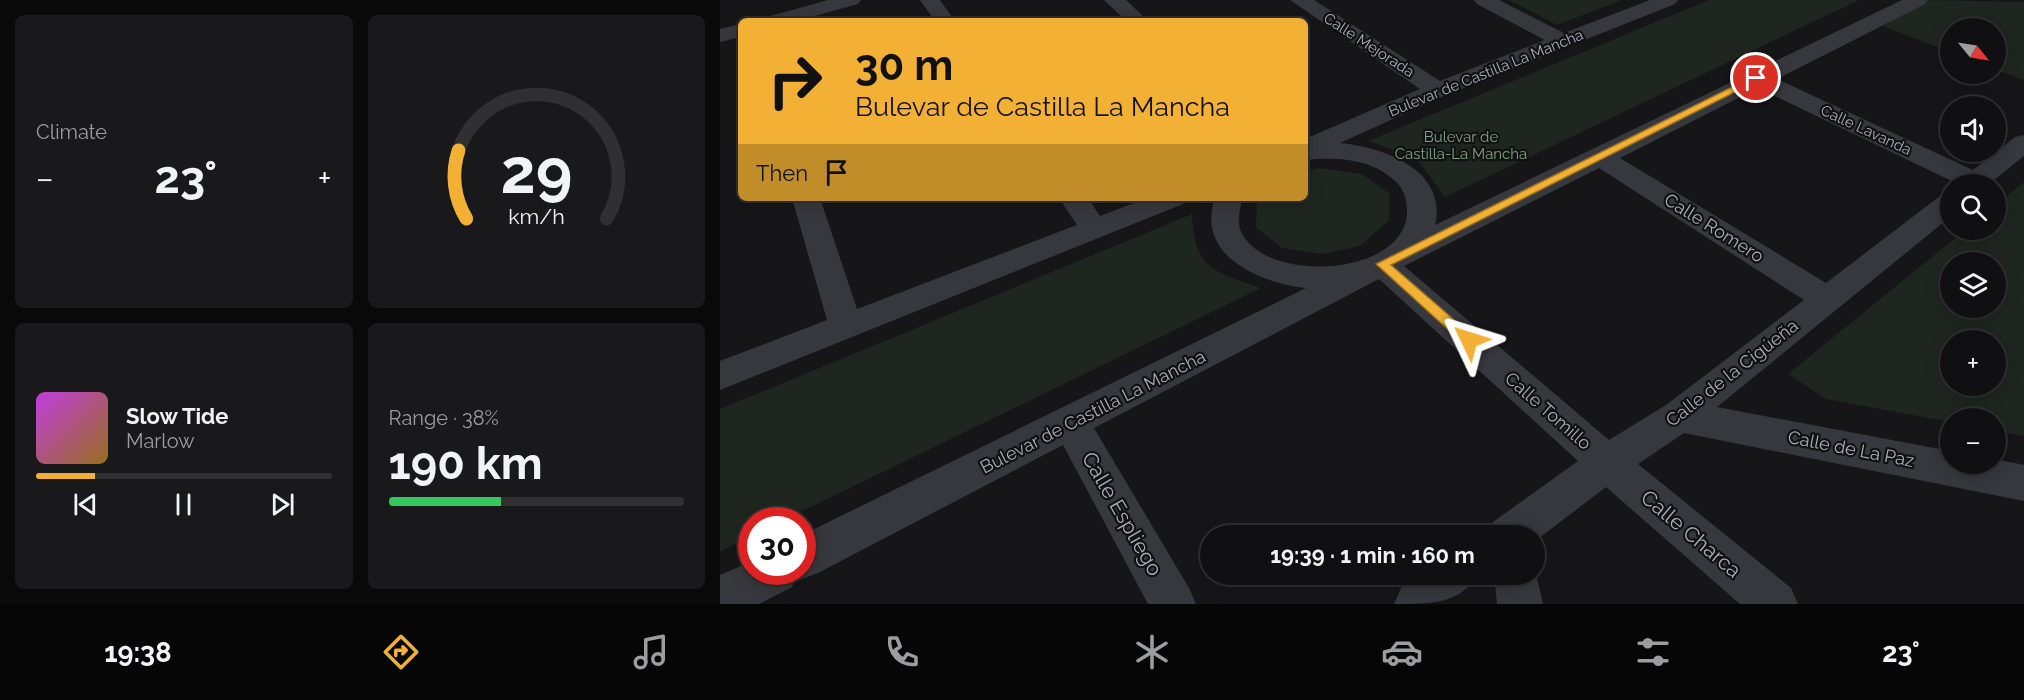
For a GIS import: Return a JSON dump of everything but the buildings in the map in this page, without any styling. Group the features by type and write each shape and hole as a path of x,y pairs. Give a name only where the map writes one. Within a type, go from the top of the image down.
{"street":[{"path":"785,18 851,0"},
{"path":"930,0 943,18"},
{"path":"1114,0 1135,18"},
{"name":"Calle Mejorada","path":"1300,0 1438,90"},
{"path":"1484,0 1563,40"},
{"name":"Bulevar de Castilla La Mancha","path":"1308,149 1438,90 1668,0"},
{"name":"Bulevar de Castilla La Mancha","path":"816,551 1382,264 1918,0"},
{"path":"720,36 738,31"},
{"name":"Calle Lavanda","path":"1756,78 1940,175"},
{"name":"Calle de la Cigúeña","path":"1985,174 2024,143"},
{"name":"Bulevar de Castilla La Mancha","path":"1228,201 1223,218 1229,239 1246,257 1291,275 1340,276 1382,264 1406,248 1421,228 1424,203 1412,180 1386,162 1361,154 1308,150"},
{"name":"Calle Romero","path":"1600,157 1827,298"},
{"path":"807,201 846,326"},
{"path":"1075,201 1094,227"},
{"path":"720,376 1165,201"},
{"name":"Calle de la Cigúeña","path":"1534,525 1607,463 1679,416 1940,209"},
{"name":"Calle Tomillo","path":"1382,264 1607,463"},
{"name":"Calle de La Paz","path":"1679,416 2024,483"},
{"name":"Calle Espliego","path":"1071,423 1173,604"},
{"name":"Calle Charca","path":"1607,463 1775,604"},
{"path":"720,600 750,585"},
{"path":"1417,604 1442,585"},
{"path":"1517,585 1520,604"}],"green space":[{"path":"1509,0 1622,0 1557,25"},
{"name":"Bulevar de Castilla-La Mancha","path":"1709,0 1859,0 1445,197 1417,159 1368,141"},
{"path":"1928,0 2024,2 2024,80 2006,73 2006,18 1940,18 1940,48 1883,26"},
{"name":"Bulevar de Castilla-La Mancha","path":"1319,168 1362,174 1390,194 1389,220 1360,246 1323,254 1282,248 1256,227 1257,201 1308,201 1308,170"},
{"path":"2024,182 2024,436 2006,433 2006,408 1940,408 1940,420 1826,399 1788,374 1953,240 2006,240 2006,196"},
{"path":"1192,214 1197,247 1210,266 1219,272 1261,288 811,507 738,507 738,543 720,552 720,409"}],"route":[{"path":"1469,340 1382,264 1756,78"}]}
